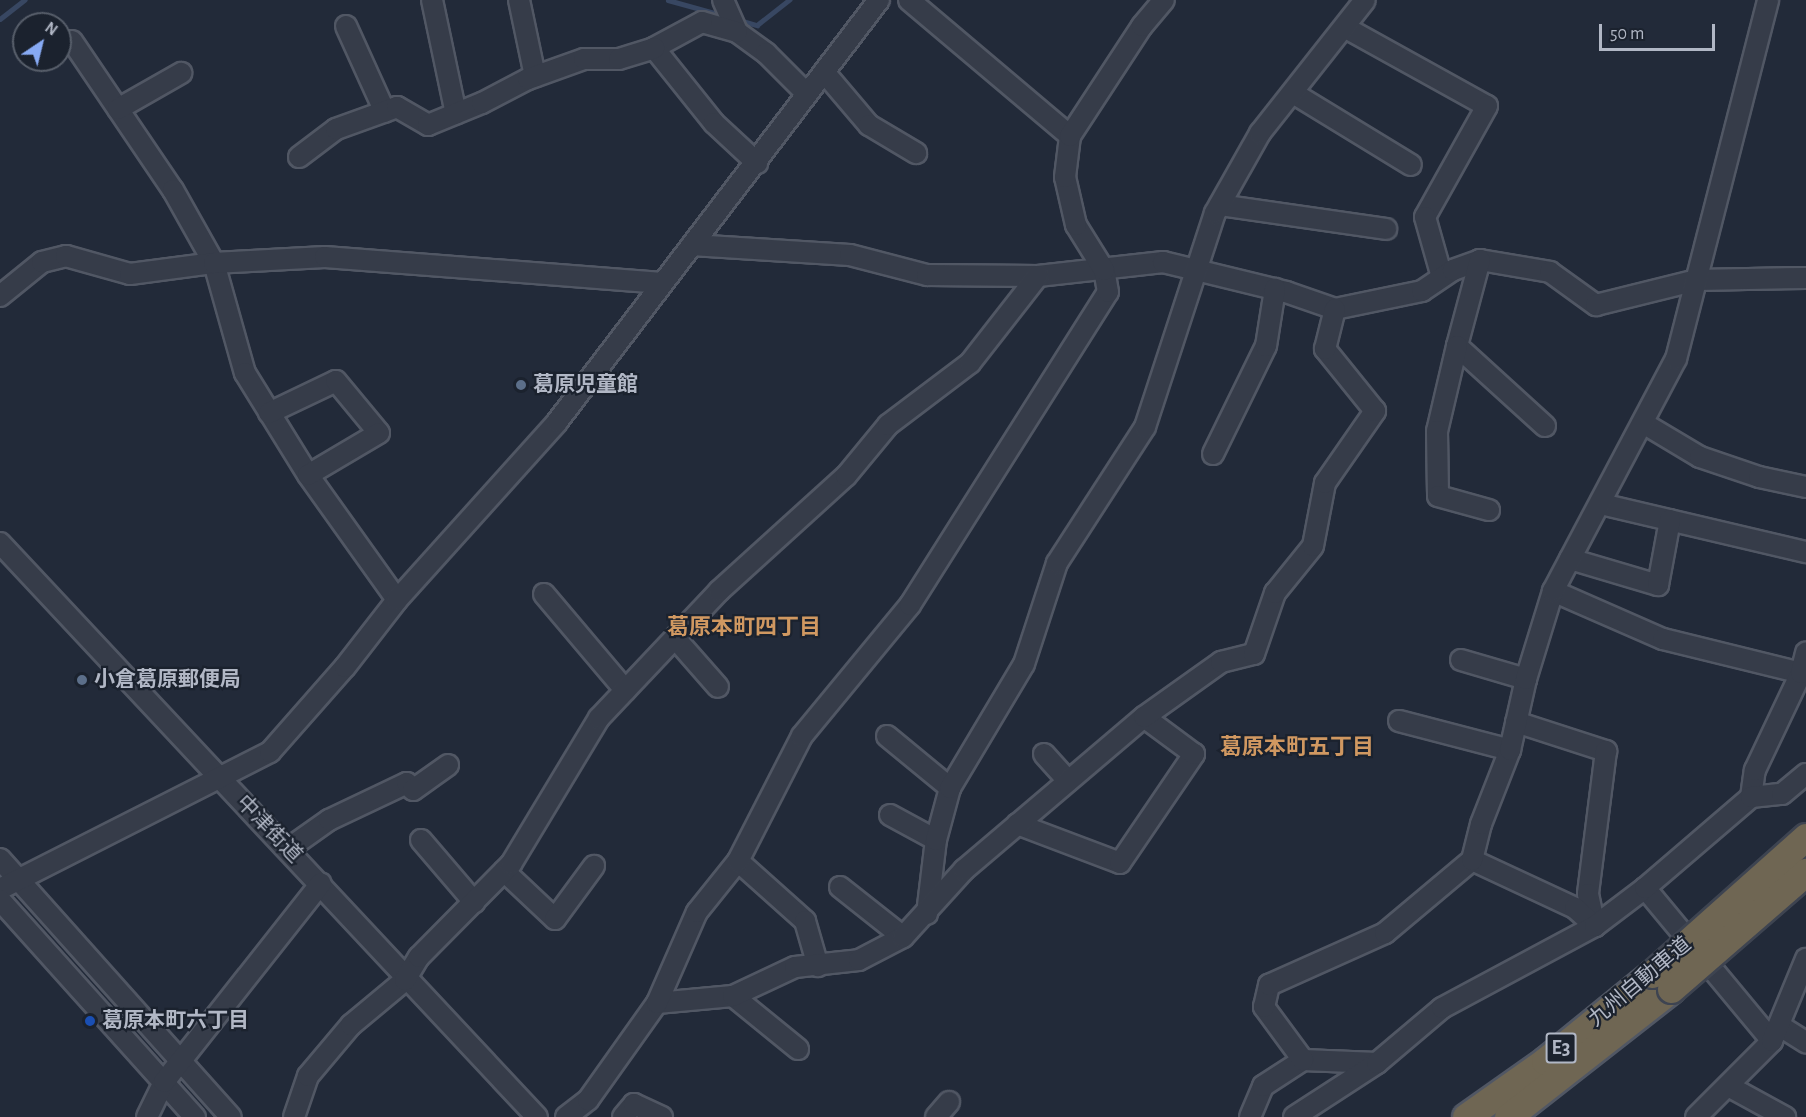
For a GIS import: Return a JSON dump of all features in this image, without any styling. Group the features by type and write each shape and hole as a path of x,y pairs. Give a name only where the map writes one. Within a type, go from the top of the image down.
{"highway":[{"name":"九州自動車道","path":"1508,1117 1661,981 1806,837"},
{"name":"九州自動車道","path":"1466,1117 1661,981 1806,872"}],"street":[{"path":"432,0 456,114"},
{"path":"519,0 535,76"},
{"path":"0,889 270,752 345,667 397,600 557,422 662,283 757,163 879,0"},
{"path":"909,0 1070,136"},
{"path":"566,1117 588,1100 657,1003 697,912 738,861 802,736 910,605 1081,340 1108,292 1104,270 1076,225 1065,177 1070,136 1142,26 1164,0"},
{"path":"1303,1060 1264,1006 1269,985 1385,933 1472,860 1481,824 1510,750 1526,679 1553,591 1676,359 1768,0"},
{"path":"927,914 936,840 950,788 1024,664 1057,563 1145,427 1179,333 1195,267 1220,205 1260,133 1346,28 1361,2"},
{"path":"724,3 736,30"},
{"path":"299,156 336,129 397,107 428,125 535,76 584,59 620,59 654,48 702,22 736,30 766,53 807,94"},
{"path":"346,26 386,112"},
{"path":"1346,28 1487,106 1425,217 1442,278"},
{"path":"72,41 173,190 214,263 245,373 308,475 397,600"},
{"path":"654,48 714,123 757,163"},
{"path":"824,72 869,125 916,153"},
{"path":"117,109 181,73"},
{"path":"1293,93 1412,165"},
{"path":"1220,205 1386,229"},
{"path":"692,245 850,255 927,275 1038,276 1163,262 1195,267 1275,289 1335,309 1422,291 1442,278 1480,260 1550,272 1596,305 1697,280 1806,278"},
{"path":"0,296 42,262 66,256 130,274 214,263 325,257 662,283"},
{"path":"1480,260 1437,431 1437,496 1489,510"},
{"path":"294,1117 308,1076 351,1025 405,980 418,957 504,871 599,718 719,591 846,476 888,425 970,363 1038,276"},
{"path":"1213,454 1266,346 1275,289"},
{"path":"657,1003 733,996 795,966 818,966 859,960 903,937 927,914 964,870 1144,717 1221,662 1254,654 1275,593 1313,546 1325,483 1375,411 1325,350 1335,309"},
{"path":"1457,346 1545,426"},
{"path":"270,413 336,381 379,433 308,475"},
{"path":"1643,423 1700,457 1759,477 1806,487"},
{"path":"1601,504 1806,552"},
{"path":"1570,559 1658,585 1670,520"},
{"name":"中津街道","path":"0,543 321,884 405,980 537,1117"},
{"path":"1553,591 1663,639 1801,673"},
{"path":"544,594 625,690"},
{"path":"675,638 718,687"},
{"path":"1751,797 1755,770 1801,673 1806,653"},
{"path":"1461,660 1526,679"},
{"path":"1017,824 1120,863 1194,754 1144,717"},
{"path":"1399,721 1510,750"},
{"path":"1516,722 1606,751 1588,894 1595,926"},
{"path":"887,736 950,788"},
{"path":"1044,754 1068,781"},
{"path":"288,849 329,820 407,783 413,790 448,765"},
{"path":"1294,1117 1377,1063 1442,1008 1595,926 1645,888 1751,797 1782,794 1806,774"},
{"path":"890,815 936,840"},
{"path":"421,840 474,902"},
{"path":"0,859 231,1117"},
{"path":"1472,860 1575,908 1595,926"},
{"path":"738,861 805,921 818,966"},
{"path":"504,871 555,919 594,866"},
{"path":"147,1117 164,1082 321,884"},
{"path":"840,887 903,937"},
{"path":"1645,888 1776,1034 1806,1042"},
{"path":"0,900 195,1117"},
{"path":"1696,1117 1730,1087 1776,1034 1798,997 1806,959"},
{"path":"733,996 798,1049"},
{"path":"1250,1117 1263,1086 1303,1060 1377,1063"},
{"path":"1730,1087 1785,1117"},
{"path":"936,1117 949,1102"},
{"path":"623,1117 634,1104 662,1117"}],"waterway":[{"path":"0,19 24,0"},
{"path":"668,0 722,15"},
{"path":"739,20 757,25 789,0"}],"place":[{"name":"葛原児童館","path":"521,385"},
{"name":"小倉葛原郵便局","path":"82,680"},
{"name":"葛原本町六丁目","path":"90,1021"}],"district":[{"name":"葛原本町四丁目","path":"744,628"},
{"name":"葛原本町五丁目","path":"1297,748"}]}
